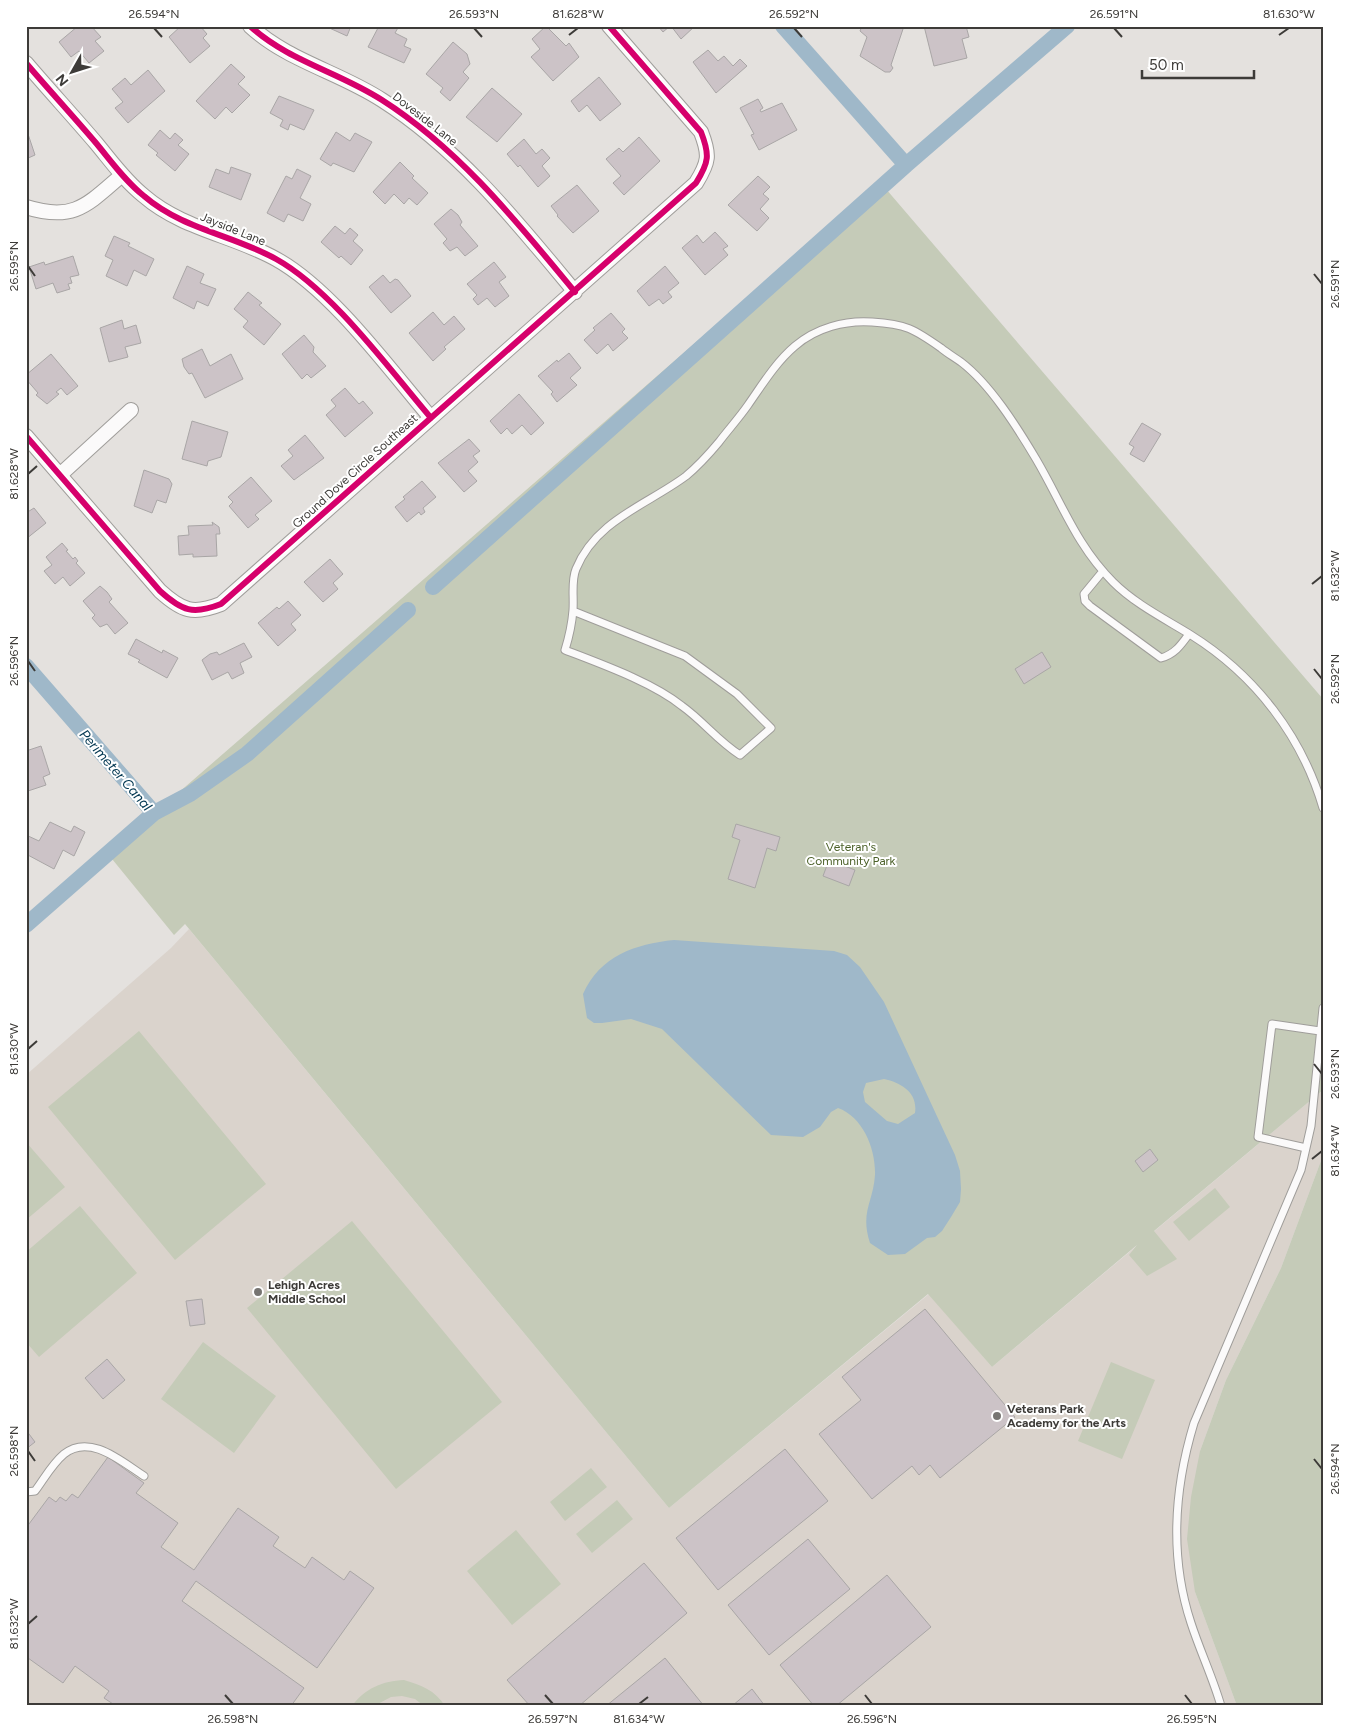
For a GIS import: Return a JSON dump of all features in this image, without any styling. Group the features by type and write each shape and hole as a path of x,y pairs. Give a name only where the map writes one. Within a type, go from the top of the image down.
{"street":[{"name":"Doveside Lane","path":"250,26 282,51 338,75 381,99 422,127 471,172 575,292"},
{"name":"Ground Dove Circle Southeast","path":"26,436 61,474 160,591 173,603 188,610 205,610 221,604 696,183 706,167 708,150 701,132 609,26"},
{"name":"Jayside Lane","path":"26,63 122,175 144,196 162,210 202,230 255,248 300,275 342,314 431,418"},
{"path":"26,207 43,213 62,215 83,207 122,175"},
{"path":"61,474 131,410"}],"lane":[{"path":"573,611 685,656 737,694 771,728 740,756 723,744 682,705 630,676 565,650 573,611 574,573 592,541 617,519 686,476 701,462 747,406 766,377 795,345 828,327 863,322 907,326 924,334 962,362 979,378 1024,439 1086,552 1103,571 1130,596 1189,634 1236,668 1284,722 1316,784 1323,808"},
{"path":"1103,571 1084,594 1085,601 1090,606 1161,658 1169,656 1177,650 1189,634"},
{"path":"1221,1706 1183,1598 1175,1538 1177,1495 1185,1453 1194,1423 1301,1170 1311,1126 1323,1008"},
{"path":"1306,1148 1258,1137 1272,1024 1320,1031"},
{"path":"26,1492 34,1491 64,1454 79,1446 104,1451 144,1476"}],"shaded area":[{"path":"189,929 669,1508 929,1294 992,1367 1323,1090 1322,1158 1281,1268 1226,1380 1200,1451 1195,1592 1237,1706 26,1706 26,1075 171,948"}],"green space":[{"name":"Veteran's Community Park","path":"880,182 1323,699 1323,1090 1154,1231 1177,1259 1147,1276 1129,1255 1137,1245 992,1367 928,1294 669,1508 185,924 174,935 108,854"},
{"path":"139,1031 266,1184 175,1260 48,1107"},
{"path":"26,1142 65,1187 26,1220"},
{"path":"1323,1149 1323,1706 1237,1706 1195,1592 1187,1539 1191,1497 1200,1451 1226,1380 1281,1268 1322,1158"},
{"path":"1215,1188 1230,1207 1189,1241 1173,1222"},
{"path":"80,1206 137,1273 39,1357 26,1342 26,1252"},
{"path":"352,1221 502,1402 396,1489 247,1308"},
{"path":"203,1342 276,1396 234,1453 161,1399"},
{"path":"1111,1362 1155,1380 1122,1459 1078,1441"},
{"path":"591,1468 607,1487 565,1521 550,1502"},
{"path":"617,1500 633,1519 592,1553 576,1534"},
{"path":"516,1530 561,1584 512,1625 467,1571"},
{"path":"404,1680 427,1689 437,1696 445,1706 424,1706 415,1699 402,1696 391,1697 374,1706 352,1706 363,1694 375,1687 389,1682"}],"water":[{"path":"674,940 834,951 847,955 860,967 884,1002 955,1155 960,1171 960,1202 942,1231 935,1237 927,1238 905,1254 888,1255 870,1243 866,1223 874,1185 875,1165 866,1135 861,1126 847,1112 838,1108 831,1112 820,1127 803,1137 771,1135 662,1029 631,1019 594,1023 587,1018 583,994 599,970 620,954 660,942","holes":["884,1079 903,1086 914,1100 915,1113 898,1124 887,1121 865,1102 863,1092 866,1083"]}],"building":[{"path":"78,26 91,26 101,37 95,41 104,51 89,63 79,51 71,57 59,42"},
{"path":"181,26 194,26 196,29 200,26 207,34 203,38 210,46 190,63 169,37"},
{"path":"325,26 351,26 347,36"},
{"path":"379,26 399,26 395,33 407,39 404,46 411,49 404,63 368,47"},
{"path":"546,26 566,46 569,43 579,57 553,81 531,57 540,49 532,39"},
{"path":"658,26 670,26 663,32"},
{"path":"671,26 695,26 681,39"},
{"path":"862,26 904,26 891,65 893,68 890,72 885,72 860,56 867,37 860,31"},
{"path":"924,26 966,26 969,37 962,39 967,58 934,66"},
{"path":"453,42 467,54 470,64 463,72 469,78 450,101 440,92 443,88 426,74"},
{"path":"708,50 718,61 724,56 733,66 740,59 747,66 716,93 693,62"},
{"path":"231,64 245,77 238,84 250,95 232,113 226,107 215,119 196,101"},
{"path":"148,70 165,91 128,123 115,108 123,102 112,89 125,78 131,85"},
{"path":"599,77 621,104 600,121 587,105 579,112 571,101"},
{"path":"492,88 522,114 497,142 466,117"},
{"path":"279,96 314,110 304,130 290,124 288,130 280,126 283,120 270,113"},
{"path":"758,99 763,108 760,110 761,112 782,103 797,130 759,150 751,135 754,134 740,108"},
{"path":"160,130 170,139 175,133 183,140 178,145 189,154 175,171 156,155 158,153 148,145"},
{"path":"336,132 350,141 355,133 372,142 354,172 333,163 331,166 320,159"},
{"path":"26,134 28,134 35,155 26,159"},
{"path":"639,137 660,161 624,195 613,183 621,176 606,159 619,148 623,152"},
{"path":"524,139 536,154 542,149 550,158 542,166 550,176 538,187 520,165 518,167 507,154"},
{"path":"400,162 414,176 412,178 428,193 417,205 409,198 404,204 394,194 385,204 373,192"},
{"path":"231,167 251,174 241,200 209,187 216,169 229,174"},
{"path":"297,169 311,176 300,198 311,204 303,221 288,214 284,222 267,213 286,176 292,179"},
{"path":"758,176 770,187 763,194 769,199 760,209 769,218 757,231 728,205"},
{"path":"577,185 599,211 573,233 557,216 551,206"},
{"path":"451,209 462,222 460,225 478,246 465,256 457,247 450,251 443,243 447,239 434,224"},
{"path":"335,226 345,234 350,228 358,235 353,241 363,250 351,265 341,256 339,258 321,242"},
{"path":"715,232 728,246 723,249 728,255 705,275 682,248 697,235 703,243"},
{"path":"114,236 130,243 128,246 154,259 146,276 134,270 127,286 106,276 113,260 105,256"},
{"path":"73,256 79,275 70,277 72,283 68,284 70,289 57,293 53,283 36,289 29,267 44,262 45,265"},
{"path":"494,262 506,277 499,282 509,296 495,307 487,298 478,305 473,299 477,295 467,284"},
{"path":"187,266 204,274 200,283 216,289 208,306 197,301 194,309 173,298"},
{"path":"665,266 679,283 668,292 672,297 663,304 659,299 649,306 637,291"},
{"path":"383,275 390,283 395,279 398,280 411,296 391,313 369,287"},
{"path":"248,292 262,303 259,305 281,324 264,345 243,327 248,321 234,309"},
{"path":"433,312 444,325 454,316 465,329 444,347 446,349 433,361 409,333"},
{"path":"611,313 625,329 622,332 628,338 613,351 608,344 597,354 584,340 595,330 593,328"},
{"path":"122,320 124,329 136,325 141,343 125,347 128,357 109,362 100,328"},
{"path":"304,335 314,347 313,352 326,366 311,378 307,374 302,379 282,354"},
{"path":"202,349 210,366 231,354 243,379 205,398 192,373 189,374 184,367 182,359"},
{"path":"569,353 581,368 570,378 577,385 557,402 551,394 553,392 538,376 557,360 558,362"},
{"path":"51,354 78,386 67,395 61,388 56,392 59,394 47,404 36,395 38,393 26,379 26,375"},
{"path":"345,388 359,404 363,401 373,413 345,437 326,415 336,406 331,400"},
{"path":"519,394 544,423 531,435 522,425 512,434 507,428 501,434 490,421"},
{"path":"192,421 228,432 221,457 208,461 207,466 182,459"},
{"path":"1142,423 1161,434 1144,462 1130,454 1134,447 1129,444"},
{"path":"305,435 324,458 294,480 281,466 293,456 288,450"},
{"path":"469,439 480,451 473,456 478,462 468,471 477,481 464,492 438,463"},
{"path":"144,470 169,479 172,484 166,503 157,500 152,513 134,506"},
{"path":"251,477 272,501 255,515 259,519 248,528 229,506 233,502 228,497"},
{"path":"422,481 436,497 423,508 425,512 421,515 419,512 407,522 395,507 405,499 403,497"},
{"path":"34,508 46,523 26,539 26,513"},
{"path":"212,522 219,527 220,534 216,534 217,556 193,557 193,554 179,555 178,536 189,535 188,526 213,525"},
{"path":"62,543 73,559 75,557 78,561 76,563 85,573 70,586 63,577 55,584 44,571 52,565 46,557"},
{"path":"330,559 343,574 333,583 338,589 323,602 304,582"},
{"path":"100,586 112,599 109,602 128,623 115,634 107,624 100,627 92,618 95,615 83,601"},
{"path":"288,601 301,615 291,624 296,630 278,646 258,623 277,607 279,609"},
{"path":"136,639 162,653 163,650 178,658 167,678 138,662 140,660 128,654"},
{"path":"244,643 252,657 240,663 244,673 232,679 228,672 212,680 202,660 210,654 217,652 219,655"},
{"path":"1042,652 1051,667 1024,684 1015,669"},
{"path":"41,746 50,774 43,777 46,785 28,791 26,751"},
{"path":"50,822 71,832 74,826 85,832 74,856 63,850 54,869 26,854 26,835 39,841"},
{"path":"736,824 780,837 776,851 767,848 755,888 728,879 740,840 732,837"},
{"path":"829,860 855,870 849,886 823,876"},
{"path":"1150,1149 1158,1160 1143,1172 1135,1161"},
{"path":"202,1299 205,1324 190,1326 186,1301"},
{"path":"925,1309 1015,1417 940,1478 930,1465 919,1475 912,1466 872,1499 819,1434 861,1400 842,1377"},
{"path":"107,1359 125,1380 103,1399 85,1378"},
{"path":"26,1430 35,1442 26,1449"},
{"path":"785,1449 828,1501 718,1590 676,1538"},
{"path":"108,1457 144,1483 136,1493 178,1523 161,1547 194,1570 238,1508 279,1537 273,1546 305,1568 312,1557 344,1580 350,1571 374,1588 317,1668 196,1581 182,1601 304,1688 291,1706 116,1706 104,1698 109,1691 75,1666 63,1683 28,1658 26,1660 26,1528 49,1497 56,1502 60,1497 66,1501 72,1494 78,1498"},
{"path":"808,1539 850,1589 769,1655 728,1605"},
{"path":"644,1563 687,1613 579,1706 530,1706 507,1680"},
{"path":"887,1575 931,1627 836,1706 814,1706 780,1665"},
{"path":"665,1658 704,1706 606,1706"},
{"path":"752,1689 765,1706 732,1706"}],"waterway":[{"path":"783,26 906,165 1067,26"},
{"path":"433,587 906,165"},
{"path":"154,813 190,794 247,754 408,610"},
{"name":"Perimeter Canal","path":"26,666 154,813 26,925"}],"cycle path":[{"path":"250,26 281,48 366,90 410,119 462,164 486,188 575,292"},
{"path":"26,436 168,598 182,607 195,610 221,604 696,183 704,169 707,158 701,132 609,26"},
{"path":"26,63 137,190 159,207 175,216 260,251 297,273 339,310 431,418"}],"place":[{"name":"Lehigh Acres Middle School","path":"258,1292"},
{"name":"Veterans Park Academy for the Arts","path":"997,1416"}]}
